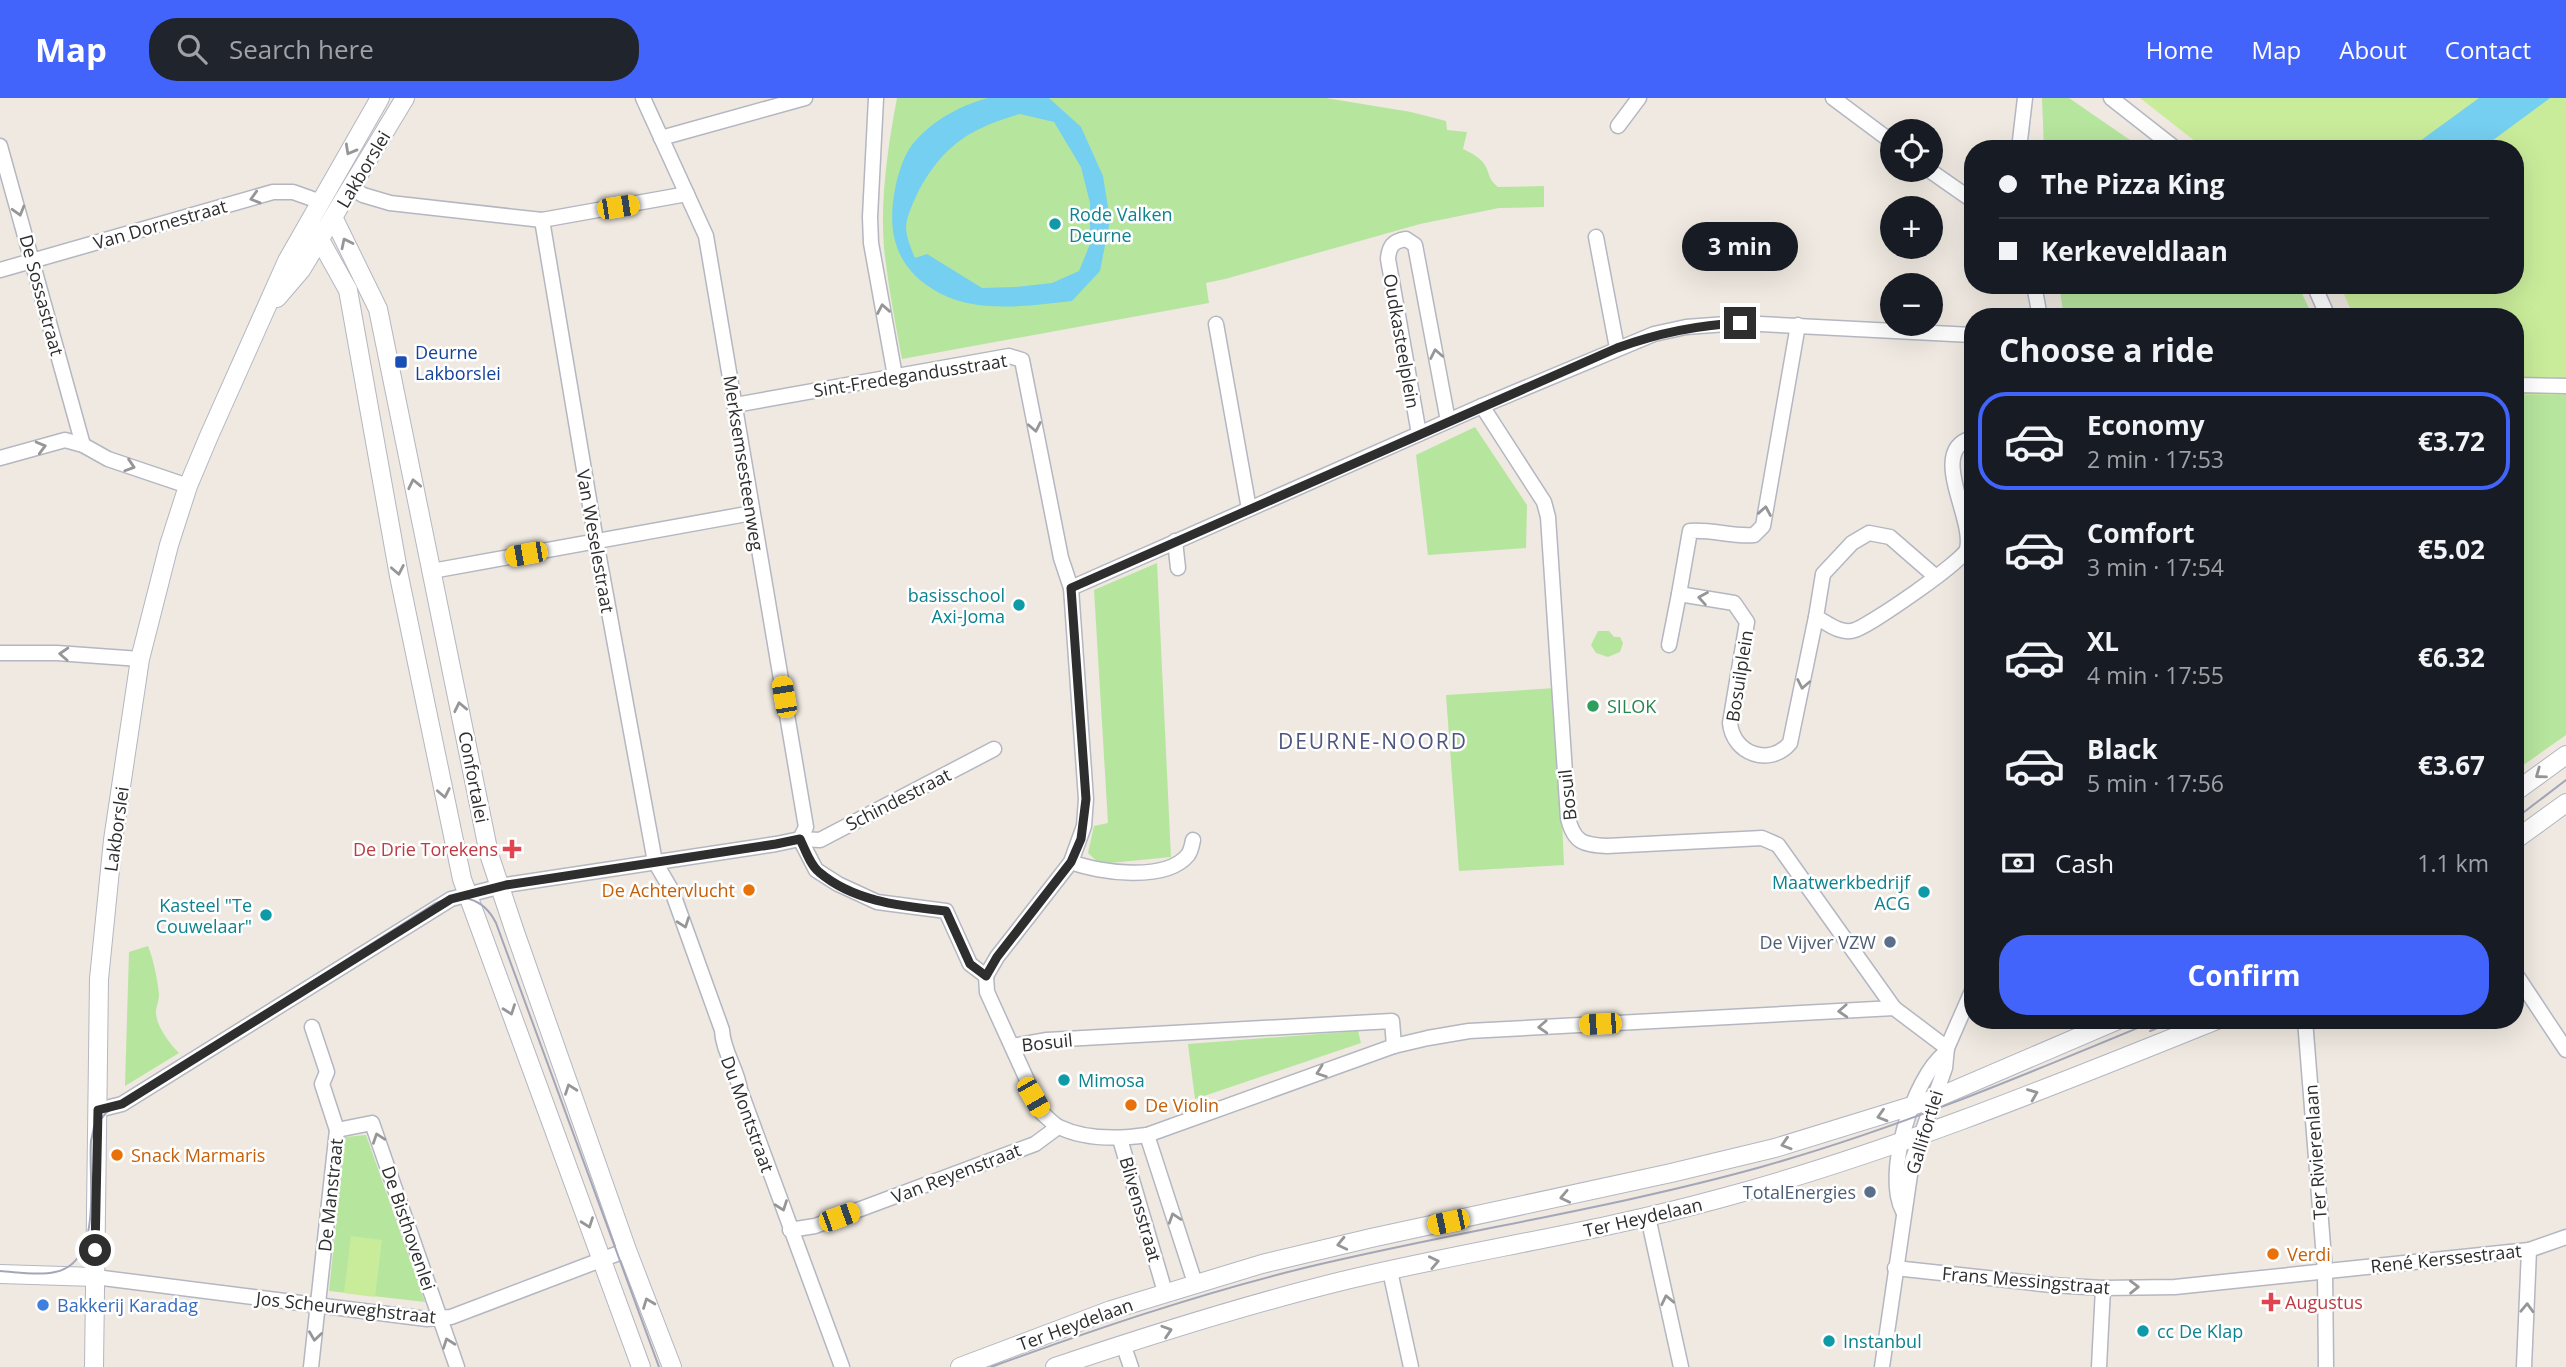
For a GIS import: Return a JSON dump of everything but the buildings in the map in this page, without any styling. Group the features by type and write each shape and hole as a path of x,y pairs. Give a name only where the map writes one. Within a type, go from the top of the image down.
{"street":[{"name":"Lakborslei","path":"94,1367 99,979 134,658 169,545 184,484 287,261 380,98"},
{"name":"Lakborslei","path":"264,314 301,270 405,98"},
{"name":"Merksemsesteenweg","path":"643,98 706,236 806,827 800,839"},
{"path":"661,138 803,98"},
{"path":"876,98 870,226 895,376"},
{"path":"1618,126 1639,98"},
{"path":"1833,98 1880,133"},
{"path":"2020,140 2025,98"},
{"path":"2112,98 2165,140"},
{"name":"De Sossastraat","path":"0,146 83,445"},
{"path":"1943,180 1964,195"},
{"path":"352,188 363,195 390,203 542,220 687,194"},
{"name":"Van Dornestraat","path":"0,270 273,192 293,192 321,202"},
{"name":"Confortalei","path":"332,217 378,309 489,854 628,1250 672,1367"},
{"name":"Van Weselestraat","path":"542,220 596,541 655,862"},
{"path":"310,222 319,239"},
{"path":"1596,237 1617,348"},
{"name":"Confortalei","path":"319,239 350,297 399,576 456,856 467,895 641,1367"},
{"name":"Oudkasteelplein","path":"1419,434 1388,259 1389,248 1395,241 1406,239 1415,245 1448,421"},
{"path":"350,297 368,289"},
{"path":"1071,588 1482,406 1654,334 1686,327 1740,323 1964,335"},
{"path":"1216,324 1249,509"},
{"path":"1669,645 1690,531 1704,529 1740,536 1754,535 1763,526 1798,325"},
{"name":"Sint-Fredegandusstraat","path":"735,405 1009,356 1022,360 1060,558 1071,588 1086,799 1081,839 1071,862 997,957 986,976"},
{"path":"2524,384 2566,386"},
{"name":"Bosuil","path":"1482,406 1544,502 1549,517 1556,647 1571,830 1577,839 1587,845 1607,846 1762,838 1778,845 1894,1008 1946,1051"},
{"path":"0,458 65,440 83,445 108,459 184,484"},
{"path":"1964,440 1952,442 1951,460 1964,532"},
{"path":"432,570 752,513"},
{"name":"Bosuilplein","path":"1679,594 1734,603 1747,622 1730,723 1734,739 1747,752 1762,756 1773,755 1790,743 1824,574 1852,543 1869,533 1881,533 1890,537 1936,577"},
{"path":"1175,541 1178,568"},
{"path":"1816,617 1842,631 1855,630 1936,577 1964,555"},
{"path":"0,653 134,658"},
{"name":"Schindestraat","path":"98,1110 122,1104 451,899 500,887 655,862 800,839 820,840 995,749"},
{"path":"2524,785 2566,755"},
{"path":"2524,833 2566,803"},
{"path":"800,839 816,870 838,884 877,902 946,911 970,964 986,976 987,992 1042,1113 1058,1127 1084,1135 1120,1139"},
{"path":"1071,862 1090,869 1111,872 1166,869 1190,853 1193,839"},
{"name":"Du Montstraat","path":"655,862 672,891 722,1030 723,1042 738,1077 740,1090 842,1367"},
{"path":"2524,987 2566,1050"},
{"path":"1147,1135 1394,1045 1469,1031 1894,1008"},
{"name":"Gallifortlei","path":"1882,1367 1912,1161 1945,1068 1946,1051 1964,1009"},
{"name":"Bosuil","path":"1012,1046 1047,1040 1392,1021 1394,1045"},
{"name":"De Manstraat","path":"311,1367 337,1130 322,1084 327,1072 312,1027"},
{"name":"Ter Heydelaan","path":"960,1367 1111,1310 1195,1283 1347,1243 1671,1174 1775,1148 1913,1107 2097,1029"},
{"name":"Ter Heydelaan","path":"1055,1367 1270,1300 1390,1271 1648,1217 1742,1193 1901,1144 2194,1029"},
{"name":"Ter Rivierenlaan","path":"2306,1029 2325,1271 2326,1367"},
{"name":"Gallifortlei","path":"1904,1212 1897,1200 1896,1185 1901,1144 1913,1107 1934,1062 1946,1051"},
{"name":"De Bisthovenlei","path":"337,1130 372,1123 457,1367"},
{"name":"Van Reyenstraat","path":"790,1230 815,1226 1035,1144 1058,1127"},
{"name":"Blivensstraat","path":"1165,1292 1120,1139 1147,1135 1195,1283"},
{"path":"1648,1217 1681,1367"},
{"name":"René Kerssestraat","path":"2325,1271 2529,1250 2566,1237"},
{"name":"Jos Scheurweghstraat","path":"95,1277 427,1319 450,1317 628,1250"},
{"path":"2524,1367 2529,1250"},
{"name":"Frans Messingstraat","path":"1895,1268 2102,1288 2175,1287 2325,1271"},
{"path":"1390,1271 1410,1367"},
{"path":"0,1273 95,1277"},
{"path":"2099,1367 2102,1288"},
{"path":"1123,1344 1131,1367"}],"green space":[{"path":"897,98 1326,98 1411,112 1446,121 1447,130 1467,132 1463,149 1482,161 1491,180 1498,187 1544,186 1544,207 1499,208 1420,224 1206,283 1209,303 902,359 883,229 886,173"},
{"path":"2042,98 2069,98 2130,140 2044,140"},
{"path":"2140,98 2566,98 2566,395 2524,395 2524,308 2350,308 2344,294 2524,294 2524,140 2194,140"},
{"path":"2060,294 2302,294 2309,308 2063,308"},
{"path":"2524,395 2566,395 2566,735 2524,765"},
{"path":"1475,427 1527,505 1526,548 1428,555 1416,455"},
{"path":"1157,563 1171,857 1100,864 1088,853 1094,826 1108,823 1094,590"},
{"path":"1598,631 1609,631 1614,637 1620,637 1623,643 1620,652 1608,657 1596,653 1591,645"},
{"path":"1556,688 1564,865 1459,871 1446,695"},
{"path":"148,946 159,996 156,1016 160,1028 179,1053 125,1086 129,952"},
{"path":"1358,1031 1361,1043 1195,1099 1188,1044"},
{"path":"366,1135 425,1302 329,1291 345,1137"},
{"path":"351,1236 382,1240 375,1297 344,1293"}],"water":[{"path":"988,98 1049,98 1081,127 1103,176 1110,220 1100,271 1072,301 1000,306 964,302 931,288 918,278 900,255 895,242 892,214 896,184 907,154 920,136 937,122","holes":["1020,114 1054,122 1081,167 1090,203 1090,244 1079,271 1052,283 982,288 927,254 915,258 907,234 908,217 919,190 938,161 949,150 973,132"]},
{"path":"2479,98 2550,98 2493,140 2421,140"}],"tram line":[{"path":"2524,812 2566,780"},
{"path":"0,1271 35,1274 55,1272 70,1265 81,1253 90,1217 91,1141 94,1127 106,1113 434,904 453,898 470,899 484,907 496,923 659,1367"},
{"path":"991,1367 1144,1314 1261,1279 1704,1182 1812,1152 1961,1099 2135,1029"},
{"path":"2150,1031 2155,1029"}],"place":[{"name":"Rode Valken Deurne","path":"1055,224"},
{"name":"Deurne Lakborslei","path":"401,362"},
{"name":"basisschool Axi-Joma","path":"1019,605"},
{"name":"SILOK","path":"1593,706"},
{"name":"De Drie Torekens","path":"512,849"},
{"name":"De Achtervlucht","path":"749,890"},
{"name":"Maatwerkbedrijf ACG","path":"1924,892"},
{"name":"Kasteel \"Te Couwelaar\"","path":"266,915"},
{"name":"De Vijver VZW","path":"1890,942"},
{"name":"Mimosa","path":"1064,1080"},
{"name":"De Violin","path":"1131,1105"},
{"name":"Snack Marmaris","path":"117,1155"},
{"name":"TotalEnergies","path":"1870,1192"},
{"name":"Verdi","path":"2273,1254"},
{"name":"Augustus","path":"2271,1302"},
{"name":"Bakkerij Karadag","path":"43,1305"},
{"name":"cc De Klap","path":"2143,1331"},
{"name":"Instanbul","path":"1829,1341"}],"district":[{"name":"DEURNE-NOORD","path":"1373,741"}],"route":[{"path":"95,1250 98,1110 122,1104 451,899 506,885 800,839 816,870 838,884 877,902 946,911 970,964 986,976 997,957 1071,862 1084,827 1086,799 1071,588 1617,348 1654,334 1686,327 1740,323"}]}
